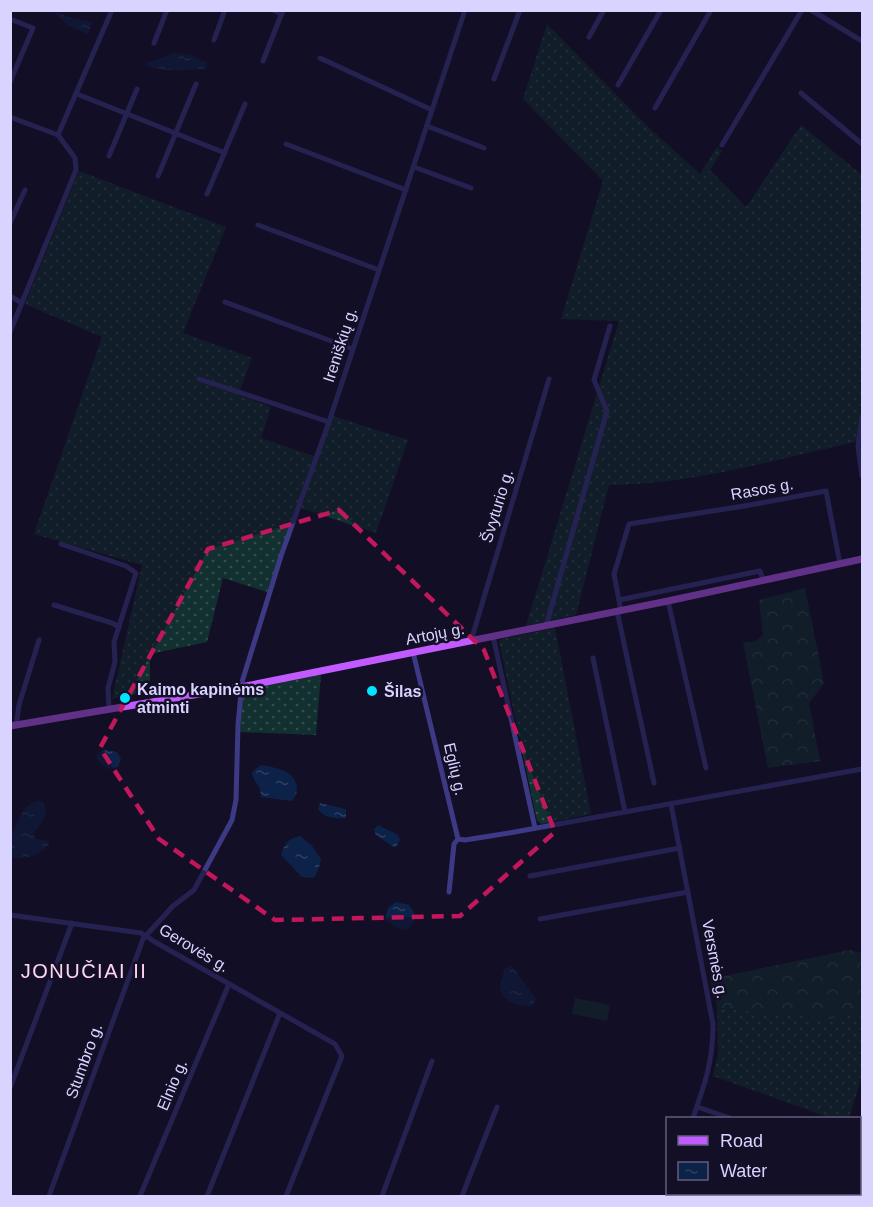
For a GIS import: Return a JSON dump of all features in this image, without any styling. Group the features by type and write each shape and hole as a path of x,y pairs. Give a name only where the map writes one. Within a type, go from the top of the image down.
{"main road":[{"name":"Artojų g.","path":"13,726 241,687 669,601 862,559"}],"street":[{"path":"58,135 112,10"},
{"path":"154,43 168,10"},
{"path":"214,40 225,10"},
{"path":"263,61 283,12 273,10"},
{"name":"Ireniškių g.","path":"241,687 281,556 329,422 465,10"},
{"path":"494,79 520,10"},
{"path":"589,37 604,10"},
{"path":"618,85 661,10"},
{"path":"656,108 711,10"},
{"path":"722,145 802,10"},
{"path":"811,10 862,40"},
{"path":"10,19 33,28 10,82"},
{"path":"320,58 432,110"},
{"path":"158,176 196,84"},
{"path":"109,156 136,89"},
{"path":"801,93 862,144"},
{"path":"77,94 225,153"},
{"path":"207,194 245,104"},
{"path":"10,117 58,135 75,158 76,170 10,332"},
{"path":"427,126 484,148"},
{"path":"286,144 406,190"},
{"path":"414,167 471,188"},
{"path":"10,223 25,190"},
{"path":"258,225 379,270"},
{"path":"10,296 22,303"},
{"path":"225,302 353,349"},
{"path":"546,626 607,411 594,380 610,326"},
{"path":"199,379 329,422"},
{"name":"Švyturio g.","path":"471,641 549,379"},
{"path":"862,417 858,446 862,476"},
{"name":"Rasos g.","path":"619,600 614,574 629,524 826,491 840,564"},
{"path":"61,544 126,566 136,573 114,642 115,663 108,688 109,709"},
{"path":"654,783 619,611 619,600 760,571 763,580"},
{"path":"669,601 706,768"},
{"path":"54,605 119,627"},
{"path":"493,636 535,828"},
{"path":"13,726 39,640"},
{"name":"Eglių g.","path":"414,652 458,839 454,844 449,892"},
{"path":"593,658 625,812"},
{"name":"Gerovės g.","path":"241,687 236,800 232,820 194,890 173,906 147,935 155,942 335,1044 342,1056 286,1197"},
{"path":"458,839 465,840 509,833 862,769"},
{"name":"Versmės g.","path":"671,804 712,1023 711,1063 694,1117"},
{"path":"530,876 680,848"},
{"path":"540,919 688,892"},
{"path":"10,915 115,928 147,935"},
{"path":"10,1088 72,923"},
{"name":"Stumbro g.","path":"49,1197 141,944 147,935"},
{"name":"Elnio g.","path":"140,1197 229,984"},
{"path":"207,1197 280,1013"},
{"path":"382,1197 432,1060"},
{"path":"462,1197 497,1107"},
{"path":"697,1107 724,1117"}],"highlighted area":[{"path":"339,510 484,650 555,832 460,916 275,920 159,839 100,748 208,549"}],"green space":[{"path":"547,24 646,125 700,174 717,147 722,151 710,170 746,207 801,125 862,175 862,459 859,441 703,476 672,481 609,485 576,615 526,626 619,321 561,319 603,181 523,99"},
{"path":"79,171 226,227 183,333 252,358 238,395 271,407 261,438 314,456 267,592 223,578 207,642 150,654 150,691 112,699 142,565 34,534 102,337 25,304"},
{"path":"333,416 408,440 376,533 301,508"},
{"path":"805,588 824,683 809,703 820,761 768,768 743,643 756,641 763,635 759,600"},
{"path":"555,628 591,814 542,824 537,821 499,642 501,639"},
{"path":"321,674 316,735 240,732 243,693 246,688"},
{"path":"849,950 860,952 862,956 862,1007 851,1015 830,1019 717,1008 710,979"},
{"path":"575,998 610,1005 607,1021 572,1014"},
{"path":"862,1007 862,1077 849,1117 827,1117 713,1076 718,1054 717,1008 830,1019 851,1015"},
{"path":"862,1116 862,1196 839,1196 861,1195"}],"water":[{"path":"53,11 70,18 92,22 88,34 69,26"},
{"path":"174,53 190,55 206,62 207,66 205,69 175,70 146,66 147,63"},
{"path":"106,750 117,752 121,759 118,767 109,769 98,761 96,756"},
{"path":"261,765 283,770 292,776 297,787 292,801 261,797 252,772"},
{"path":"37,801 42,802 46,815 33,834 36,839 49,841 49,845 32,856 13,858 11,856 11,833 25,808"},
{"path":"320,803 346,809 346,818 327,816 318,809"},
{"path":"378,825 398,835 400,840 396,847 375,834 374,829"},
{"path":"300,836 312,846 321,859 314,878 302,877 281,855 288,842"},
{"path":"396,902 409,905 415,914 414,923 406,930 395,927 385,919 388,908"},
{"path":"512,966 536,999 532,1006 513,1003 500,991 504,969"}],"place":[{"name":"Šilas","path":"372,691"},
{"name":"Kaimo kapinėms atminti","path":"125,698"}],"district":[{"name":"JONUČIAI II","path":"84,971"}]}
